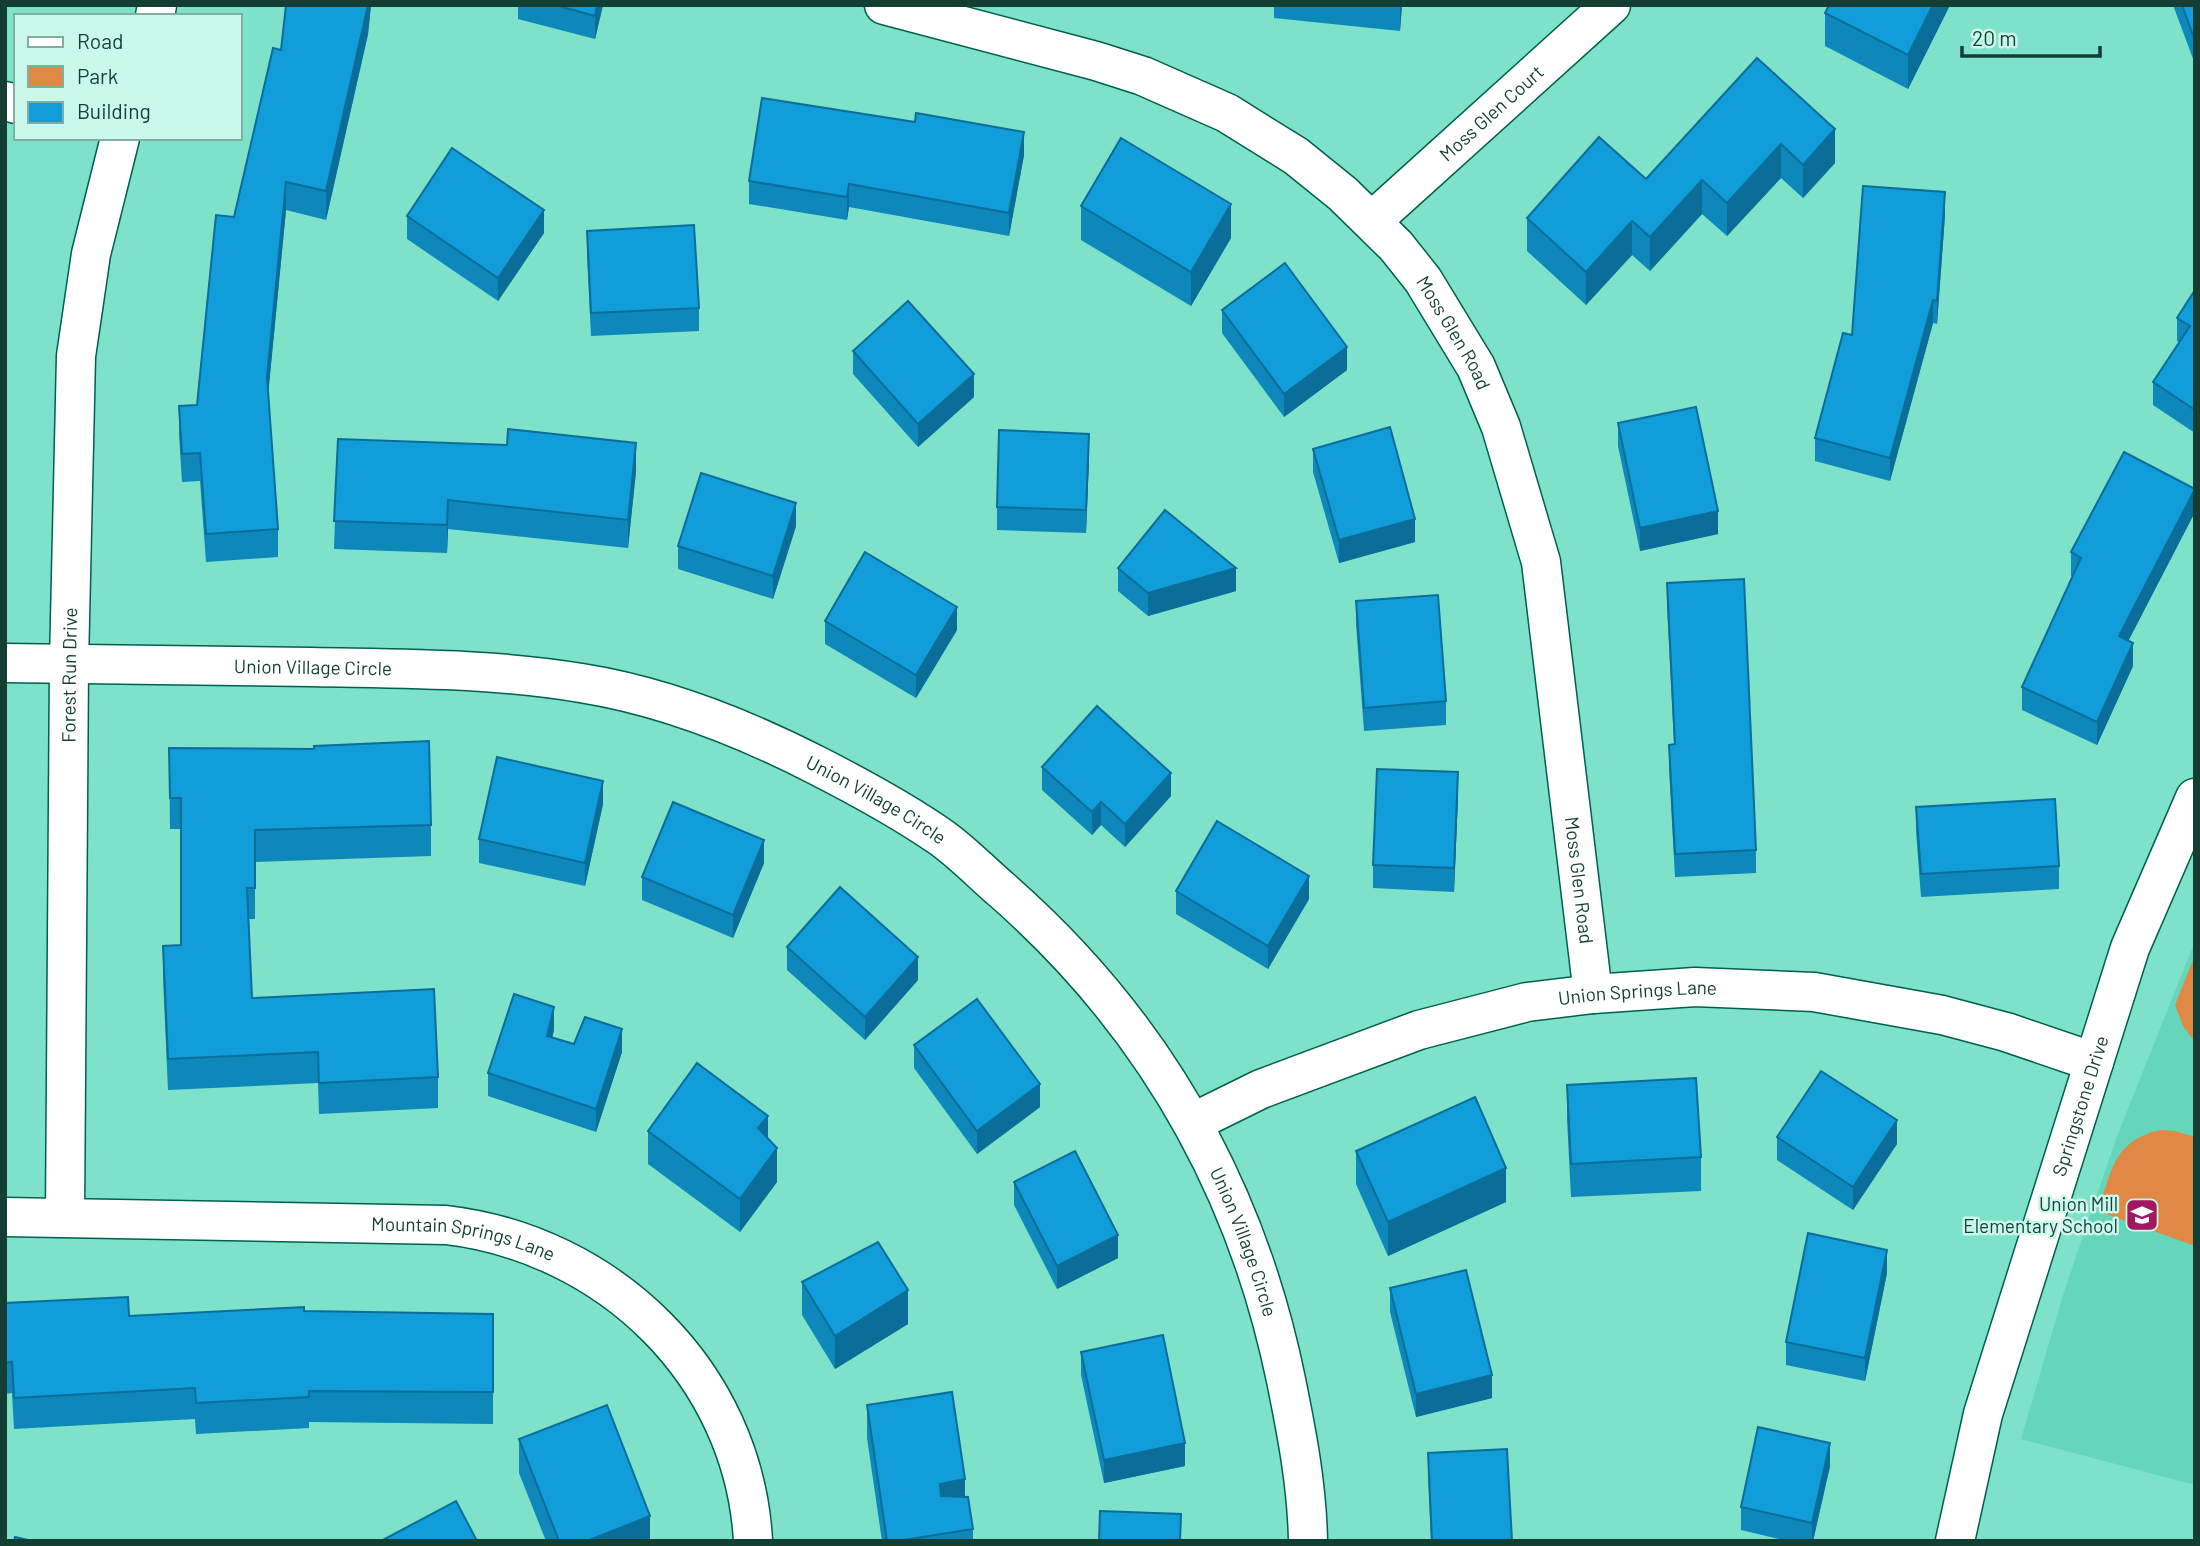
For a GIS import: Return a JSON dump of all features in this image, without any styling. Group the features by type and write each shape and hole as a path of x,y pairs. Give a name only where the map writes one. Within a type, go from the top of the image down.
{"street":[{"name":"Moss Glen Road","path":"884,5 1096,61 1143,76 1227,113 1296,156 1343,194 1396,246 1423,279 1476,367 1501,426 1541,562 1593,994"},
{"name":"Moss Glen Court","path":"1372,221 1611,5"},
{"name":"Forest Run Drive","path":"65,1217 69,664 76,356 91,254 120,140"},
{"name":"Union Village Circle","path":"5,663 472,670 584,683 674,705 768,740 882,799 922,824 948,843 1039,923 1084,969 1139,1038 1194,1122 1213,1159 1251,1250 1276,1330 1301,1451 1308,1541"},
{"name":"Springstone Drive","path":"1955,1541 1983,1413 2130,948 2195,798"},
{"name":"Union Springs Lane","path":"1194,1122 1261,1089 1419,1030 1527,1002 1695,987 1814,992 1942,1015 2006,1032 2094,1062"},
{"name":"Mountain Springs Lane","path":"5,1217 446,1225 471,1228 518,1240 570,1262 612,1287 656,1325 701,1382 725,1425 737,1455 751,1511 753,1541"}],"shaded area":[{"name":"Union Mill Elementary School","path":"2195,941 2195,1485 2021,1439 2063,1295 2117,1136"}],"green space":[{"path":"2195,955 2195,1042 2183,1026 2175,1005"},
{"path":"2161,1130 2195,1137 2195,1246 2098,1211 2111,1170 2124,1149 2133,1141"}],"building":[{"path":"286,5 368,5 326,191 286,182 267,377 278,529 206,534 200,453 182,454 179,406 197,405 216,215 234,217 273,48 281,50"},
{"path":"555,5 597,5 595,16"},
{"path":"1829,5 1933,5 1908,55 1825,13"},
{"path":"2182,5 2195,5 2195,41"},
{"path":"1757,58 1835,129 1803,165 1781,144 1727,203 1702,180 1650,237 1632,221 1586,272 1527,218 1599,137 1646,179"},
{"path":"762,98 915,122 916,113 1024,132 1009,213 849,184 847,197 749,181"},
{"path":"1121,138 1231,204 1191,272 1081,206"},
{"path":"452,148 544,210 498,278 407,216"},
{"path":"1863,186 1945,192 1937,301 1933,300 1890,458 1815,438 1843,333 1852,335"},
{"path":"694,225 699,308 591,313 587,231"},
{"path":"1285,263 1347,347 1284,394 1222,310"},
{"path":"2195,290 2195,410 2153,382 2190,326 2177,318"},
{"path":"908,301 974,374 918,424 853,351"},
{"path":"1696,407 1718,511 1640,528 1618,423"},
{"path":"1390,427 1415,519 1339,540 1313,449"},
{"path":"508,429 636,443 628,520 448,500 447,525 334,521 338,439 507,445"},
{"path":"999,430 1089,434 1086,510 997,507"},
{"path":"2124,452 2195,489 2119,636 2133,643 2097,722 2022,687 2081,558 2071,552"},
{"path":"701,473 796,503 773,576 678,546"},
{"path":"1165,510 1236,568 1148,593 1118,568"},
{"path":"865,552 957,607 916,675 825,621"},
{"path":"1744,579 1756,850 1675,854 1669,745 1675,744 1667,583"},
{"path":"1438,595 1446,701 1364,708 1356,601"},
{"path":"1097,706 1171,773 1125,824 1101,802 1092,812 1042,767"},
{"path":"429,741 431,825 255,830 255,888 247,888 252,998 434,989 438,1077 319,1083 318,1052 168,1059 163,946 181,945 181,798 170,798 169,748 314,749 314,746"},
{"path":"497,757 603,781 585,863 479,839"},
{"path":"1377,769 1458,772 1454,868 1373,865"},
{"path":"2055,799 2059,866 1921,874 1916,807"},
{"path":"673,802 764,840 733,915 642,877"},
{"path":"1217,821 1309,876 1268,946 1176,891"},
{"path":"840,887 918,957 865,1017 787,947"},
{"path":"514,994 554,1007 547,1036 574,1044 585,1017 622,1029 596,1109 488,1073"},
{"path":"977,999 1040,1084 977,1131 914,1045"},
{"path":"697,1063 768,1116 758,1128 777,1148 740,1199 648,1131"},
{"path":"1821,1071 1897,1120 1853,1187 1777,1137"},
{"path":"1696,1078 1701,1157 1571,1164 1567,1085"},
{"path":"1475,1097 1506,1168 1388,1222 1356,1151"},
{"path":"1075,1151 1118,1235 1057,1266 1014,1182"},
{"path":"1808,1233 1887,1250 1865,1358 1786,1342"},
{"path":"878,1242 908,1290 835,1336 802,1282"},
{"path":"1466,1270 1492,1375 1416,1394 1390,1288"},
{"path":"128,1297 129,1316 304,1307 304,1311 493,1314 493,1392 309,1391 309,1397 196,1403 195,1388 14,1398 12,1362 5,1363 5,1303"},
{"path":"1163,1335 1185,1443 1104,1460 1081,1352"},
{"path":"952,1392 965,1479 940,1484 941,1496 968,1497 973,1529 887,1541 867,1405"},
{"path":"607,1405 650,1516 587,1541 559,1541 519,1439"},
{"path":"1758,1427 1830,1443 1812,1523 1741,1507"},
{"path":"1507,1449 1512,1541 1432,1541 1428,1453"},
{"path":"456,1501 477,1541 381,1541"},
{"path":"1100,1511 1181,1514 1180,1541 1099,1541"},
{"path":"15,1537 32,1541 14,1541"}],"place":[{"name":"Union Mill Elementary School","path":"2142,1215"}]}
